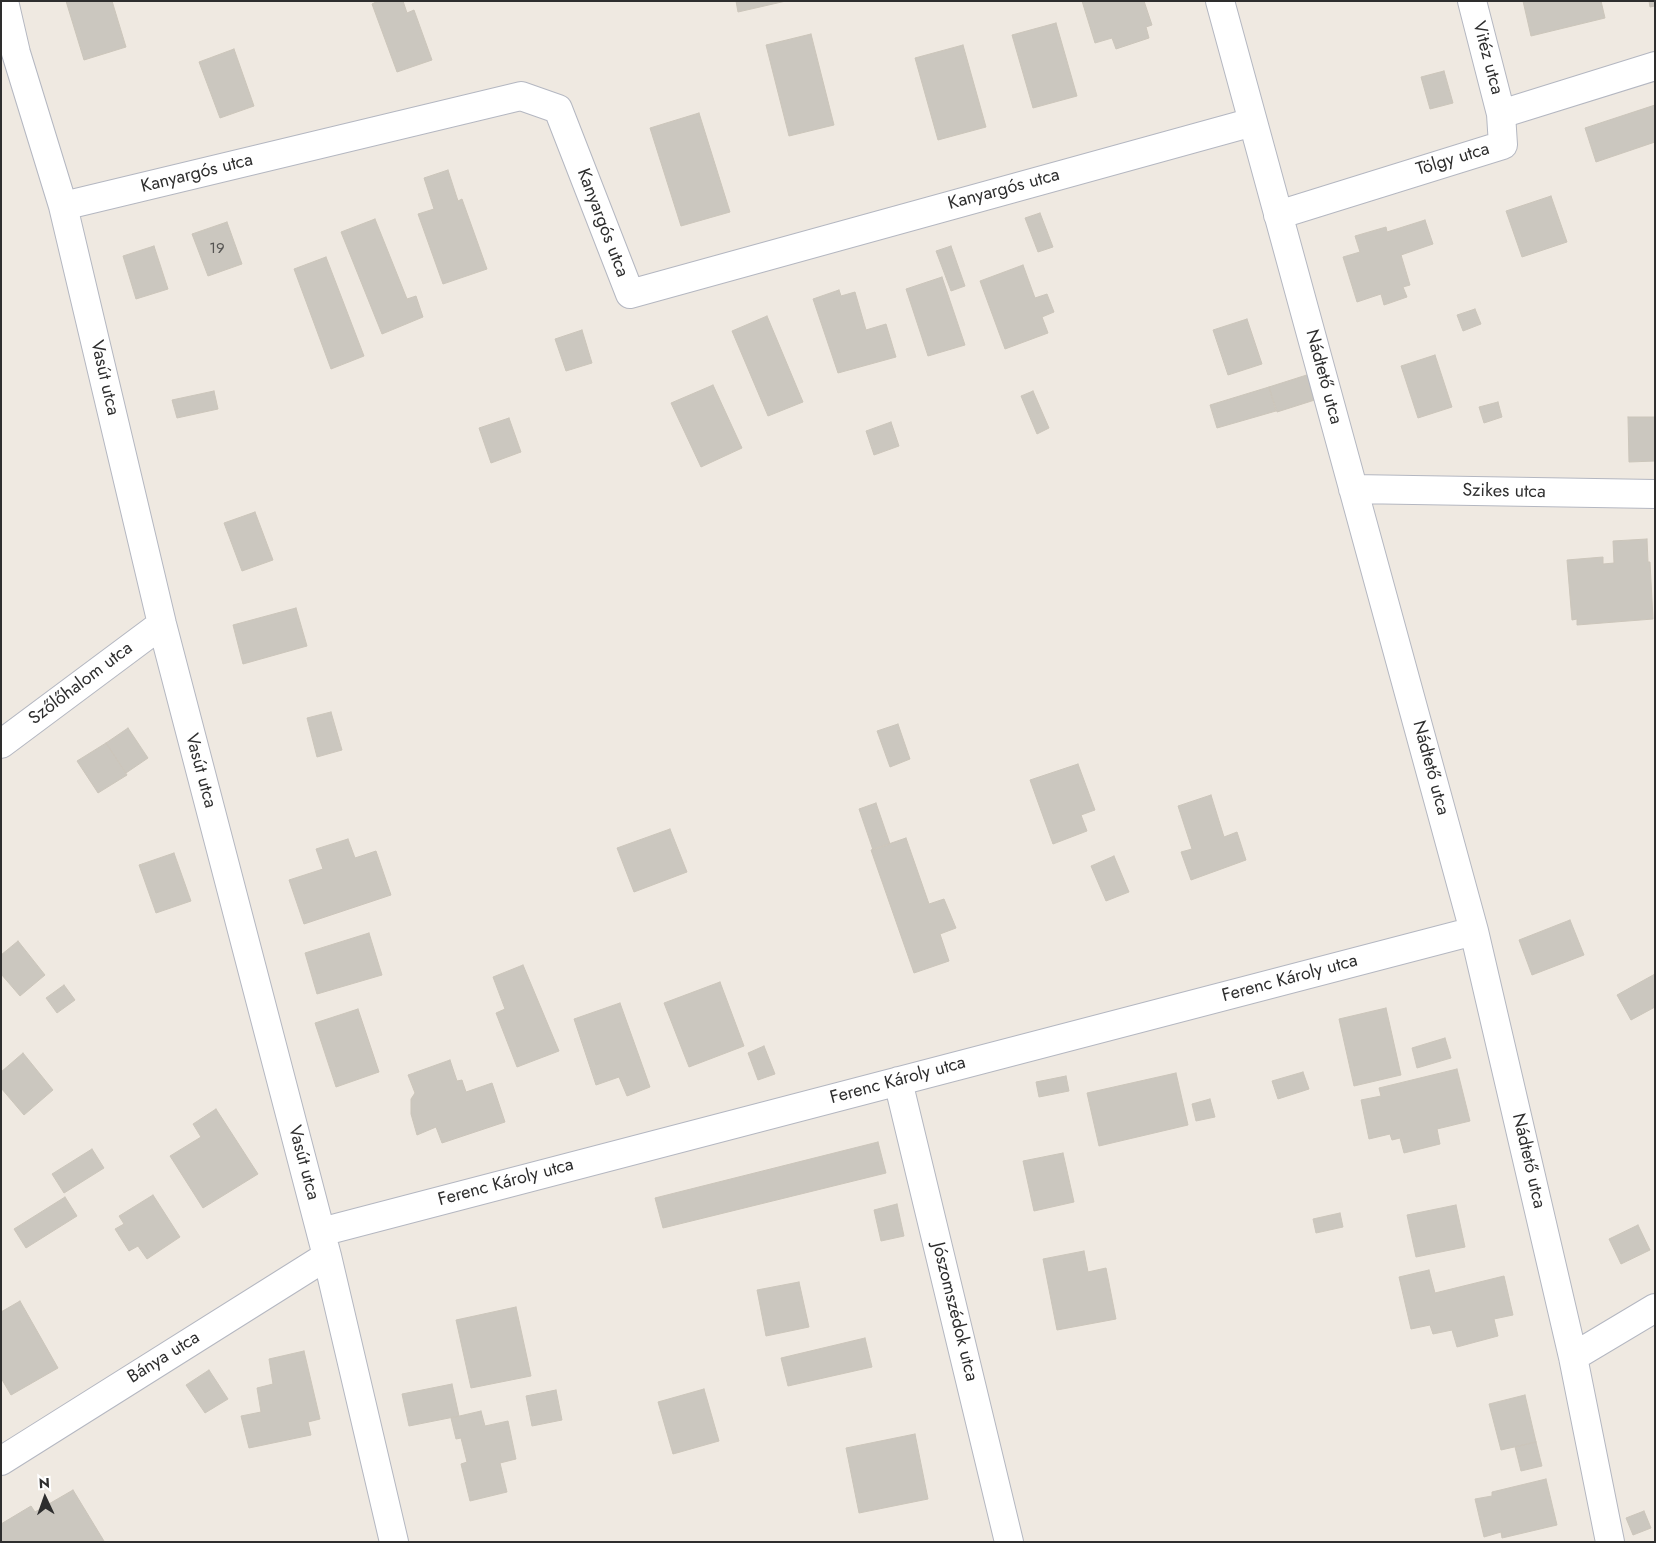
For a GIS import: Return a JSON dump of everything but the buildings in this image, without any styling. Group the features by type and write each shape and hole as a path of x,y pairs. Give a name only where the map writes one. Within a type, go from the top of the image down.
{"street":[{"name":"Vasút utca","path":"4,1 9,57 63,206 162,624 324,1244 394,1542"},
{"name":"Nádtető utca","path":"1220,1 1474,931 1573,1357 1610,1542"},
{"name":"Vitéz utca","path":"1472,1 1501,114"},
{"path":"1501,114 1655,66"},
{"name":"Kanyargós utca","path":"63,206 521,96 558,110 630,294 1253,122"},
{"name":"Tölgy utca","path":"1278,215 1503,145 1501,114"},
{"name":"Szikes utca","path":"1353,489 1655,494"},
{"name":"Szőlőhalom utca","path":"1,744 162,624"},
{"name":"Ferenc Károly utca","path":"324,1244 898,1082 1474,931"},
{"name":"Jószomszédok utca","path":"898,1082 1009,1542"},
{"name":"Bánya utca","path":"1,1461 324,1244"},
{"path":"1573,1357 1655,1308"}]}
